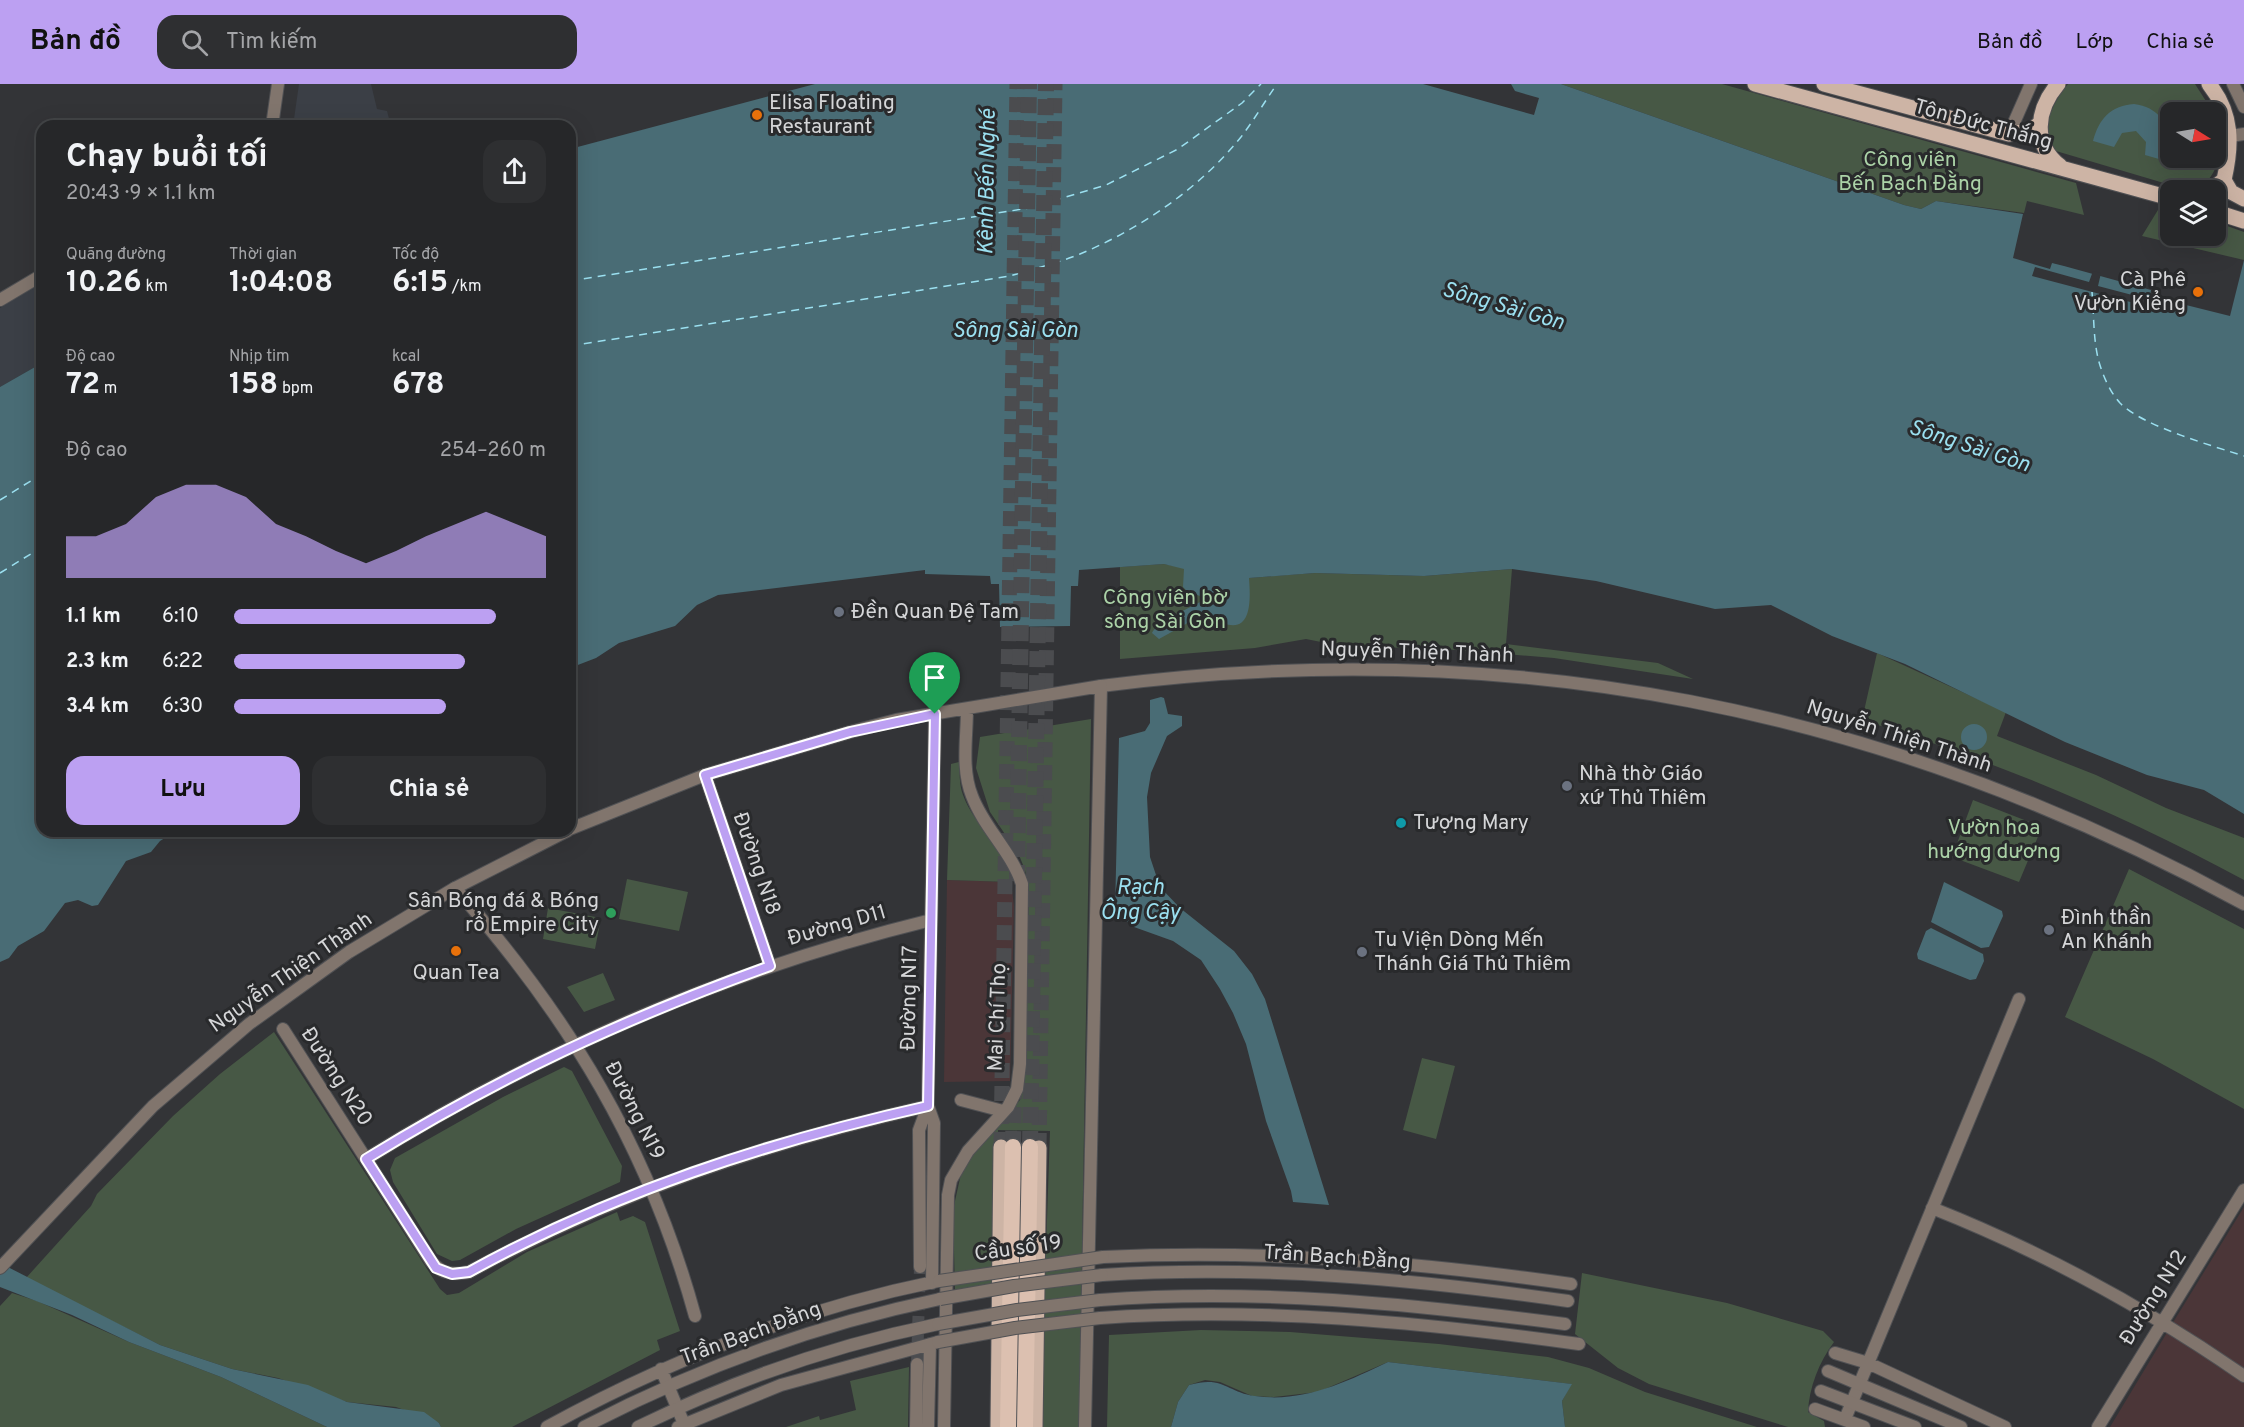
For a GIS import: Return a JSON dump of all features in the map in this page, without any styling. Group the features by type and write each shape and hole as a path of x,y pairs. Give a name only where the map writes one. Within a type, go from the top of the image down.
{"highway":[{"path":"1007,1147 1008,1427"},
{"path":"1025,1427 1034,1147"}],"main road":[{"name":"Tôn Ðức Thắng","path":"1755,84 2160,195"},
{"name":"Tôn Ðức Thắng","path":"1824,84 2009,134 2030,131 2039,124"},
{"path":"2054,85 2039,124 2039,136 2044,150 2062,168"},
{"path":"2214,86 2237,135 2224,180"},
{"path":"2226,183 2231,192 2244,199"},
{"path":"2226,215 2244,221"},
{"path":"998,1427 1007,1147"},
{"path":"1034,1147 1035,1427"}],"street":[{"path":"273,120 278,84"},
{"path":"2009,134 2031,84"},
{"path":"2233,84 2244,106"},
{"path":"0,300 36,279"},
{"name":"Nguyễn Thiện Thành","path":"576,827 705,775 850,732 935,714 1101,686 1261,670 1412,669 1530,676 1689,699 1794,723 1975,781 2090,828 2244,904"},
{"path":"1084,1427 1101,686"},
{"name":"Mai Chí Thọ","path":"944,1427 948,1195 951,1180 968,1151 1013,1098 1019,1079 1024,899 1018,873 972,797 966,775 967,709"},
{"name":"Đường N17","path":"935,714 928,1106 934,1123 935,1282"},
{"name":"Đường N18","path":"705,775 770,966"},
{"name":"Nguyễn Thiện Thành","path":"0,1268 153,1106 249,1024 350,952 455,888 554,837"},
{"name":"Đường N19","path":"455,888 529,976 575,1043 615,1113 651,1186 670,1234 695,1316"},
{"name":"Đường D11","path":"366,1159 471,1097 575,1043 672,1002 770,966 839,944 931,920"},
{"path":"1845,1419 2019,999"},
{"name":"Đường N20","path":"283,1029 436,1268 452,1274 469,1272 556,1227 651,1186"},
{"path":"961,1100 1003,1112"},
{"path":"651,1186 797,1138 928,1106"},
{"path":"920,1267 919,1130 928,1106"},
{"name":"Đường N12","path":"2098,1427 2244,1190"},
{"path":"1932,1208 2075,1272 2162,1322 2244,1376"},
{"name":"Cầu số 19","path":"547,1427 661,1369 812,1314 935,1282 1103,1257 1238,1254 1358,1260 1571,1284"},
{"path":"1123,1256 1123,1274"},
{"path":"1356,1277 1358,1260"},
{"name":"Trần Bạch Đằng","path":"1102,1275 1257,1271 1356,1277 1568,1301"},
{"name":"Cầu số 19","path":"940,1299 1014,1286 1102,1275"},
{"name":"Trần Bạch Đằng","path":"638,1427 677,1408 804,1360 938,1324 1017,1310 1100,1300 1259,1296 1354,1302 1565,1324"},
{"path":"1122,1316 1123,1298"},
{"name":"Trần Bạch Đằng","path":"584,1427 668,1386 734,1359 811,1332 940,1299"},
{"path":"1352,1319 1354,1302"},
{"path":"661,1369 677,1408 681,1426 782,1385 934,1343 1016,1328 1100,1318 1238,1312 1352,1319 1579,1344"},
{"path":"928,1427 934,1343"},
{"path":"1834,1353 1868,1363 2005,1427"},
{"path":"916,1427 917,1364"},
{"path":"1828,1371 1860,1382 1961,1427"},
{"path":"1821,1391 1915,1427"},
{"path":"1815,1408 1864,1427"}],"shaded area":[{"path":"299,84 371,84 377,109 387,111 389,120 294,120"},
{"path":"36,285 36,366 0,387 0,308"},
{"path":"947,880 1011,882 1014,906 1010,1081 944,1082"},
{"path":"2244,1207 2244,1427 2110,1427 2177,1316"}],"green space":[{"name":"Công viên Bến Bạch Đằng","path":"1561,84 1722,84 2076,183 2084,215 2027,201 2024,213 1936,201 1921,209 1904,205"},
{"path":"2068,84 2195,84 2207,102 2160,102 2160,168 2215,168 2212,175 2207,180 2160,180 2160,182 2056,151 2050,144 2047,126 2057,99"},
{"path":"2160,207 2160,240 2142,236"},
{"path":"2226,226 2244,232 2244,260 2184,246 2226,246"},
{"name":"Công viên bờ sông Sài Gòn","path":"1164,564 1248,578 1315,573 1424,576 1512,569 1506,644 1658,663 1693,679 1554,658 1443,649 1341,646 1306,639 1255,648 1120,659 1120,567"},
{"path":"1877,653 2006,712 1997,736 2096,775 2166,808 2244,838 2244,880 2105,811 1961,753 1862,720"},
{"path":"1091,719 1079,1427 1040,1427 1050,1131 998,1130 995,1291 955,1291 953,1210 963,1165 1020,1100 1025,1072 1029,890 1019,855 990,812 976,768 980,737"},
{"path":"959,762 963,795 975,817 1004,858 1011,882 947,880 951,764"},
{"name":"Vườn hoa hướng dương","path":"1973,800 2042,827 2019,882 1952,857"},
{"path":"2129,869 2244,929 2244,1109 2153,1059 2065,1017"},
{"path":"627,879 688,892 679,931 619,919"},
{"path":"548,908 601,918 595,949 543,939"},
{"path":"603,973 615,1000 584,1012 567,987"},
{"path":"274,1032 440,1289 447,1295 459,1293 527,1252 617,1212 620,1221 633,1216 645,1222 680,1331 657,1340 660,1350 512,1427 441,1427 439,1423 396,1407 347,1402 278,1378 232,1369 160,1345 26,1278 91,1206 97,1194 173,1116 220,1074"},
{"path":"1422,1058 1455,1066 1436,1139 1403,1130"},
{"path":"564,1067 572,1071 622,1166 620,1182 516,1229 460,1260 452,1261 437,1254 393,1182 390,1170 395,1158 503,1097"},
{"path":"1582,1273 1727,1303 1823,1331 1834,1342 1816,1375 1810,1394 1808,1412 1824,1421 1825,1427 1788,1427 1649,1384 1618,1368 1575,1334"},
{"path":"12,1293 37,1301 129,1342 221,1377 327,1427 0,1427 0,1306"},
{"path":"1201,1330 1290,1332 1439,1344 1548,1357 1589,1368 1645,1392 1757,1427 1565,1427 1562,1401 1571,1384 1388,1362 1318,1392 1274,1397 1252,1396 1220,1382 1205,1380 1189,1385 1178,1402 1171,1427 1107,1427 1109,1335"},
{"path":"909,1367 908,1427 786,1427 819,1416 820,1420 856,1410 850,1381"}],"water":[{"name":"Sông Sài Gòn","path":"815,84 1561,84 1904,205 1921,209 1936,201 2023,214 2013,258 2050,269 2052,263 2151,290 2150,296 2230,316 2244,260 2244,814 2204,790 2147,775 2065,742 1905,664 1832,636 1771,605 1715,609 1596,581 1512,569 1424,576 1315,573 1249,578 1248,611 1240,623 1233,625 1223,623 1197,612 1186,624 1159,639 1152,633 1155,629 1204,600 1203,597 1188,592 1183,587 1184,569 1164,564 1079,570 1078,586 1071,586 1070,626 1000,627 999,584 991,584 990,576 925,574 925,570 718,595 697,605 675,626 619,643 596,658 576,666 576,147"},
{"path":"2126,105 2145,106 2160,117 2160,159 2145,155 2146,142 2136,131 2122,133 2114,147 2093,141 2102,120 2112,111"},
{"path":"36,366 36,837 166,837 151,852 126,861 98,905 92,906 78,900 65,903 44,931 18,946 9,958 0,962 0,387"},
{"name":"Rạch Ông Cậy","path":"1164,698 1168,714 1182,716 1182,726 1167,736 1151,773 1147,797 1150,857 1160,887 1180,908 1234,951 1252,974 1265,999 1329,1205 1293,1202 1266,1121 1246,1044 1233,1013 1201,960 1173,941 1134,927 1115,912 1119,738 1145,731 1150,723 1150,700"},
{"path":"1974,724 1983,728 1987,737 1983,746 1974,750 1965,746 1961,737 1965,728"},
{"path":"1944,882 2002,911 2003,916 1989,947 1981,948 1931,922"},
{"path":"1931,928 1983,954 1984,961 1976,979 1970,980 1918,959 1917,954 1926,931"},
{"path":"0,1263 160,1345 232,1369 308,1385 347,1402 424,1412 441,1427 327,1427 221,1377 129,1342 72,1315 0,1287"},
{"path":"1388,1362 1572,1384 1562,1401 1565,1427 1171,1427 1178,1402 1189,1385 1210,1382 1255,1396 1290,1396 1324,1389"}],"pier":[{"path":"1423,84 1511,84 1515,91 1539,98 1534,115"},
{"path":"2035,267 2089,282 2093,271 2101,273 2098,286 2174,306 2172,313 2032,276"}],"ferry route":[{"path":"576,280 1029,208 1106,185 1178,149 1242,103 1261,84"},
{"path":"576,345 1010,276 1072,257 1125,232 1188,190 1225,156 1241,137 1277,84"},
{"path":"2092,292 2099,362 2107,384 2120,403 2144,420 2197,441 2244,456"},
{"path":"0,500 36,478"},
{"path":"0,573 36,551"}],"tunnel":[{"path":"1001,1147 1017,84"},
{"path":"1017,881 1029,84"},
{"path":"1030,1147 1046,84"},
{"path":"1039,1148 1055,84"},
{"path":"1013,1147 1014,1087"},
{"path":"917,1364 920,1267"}],"place":[{"name":"Elisa Floating Restaurant","path":"757,115"},
{"name":"Cà Phê Vườn Kiểng","path":"2198,292"},
{"name":"Đền Quan Đệ Tam","path":"839,612"},
{"name":"Nhà thờ Giáo xứ Thủ Thiêm","path":"1567,786"},
{"name":"Tượng Mary","path":"1401,823"},
{"name":"Sân Bóng đá & Bóng rổ Empire City","path":"611,913"},
{"name":"Đình thần An Khánh","path":"2049,930"},
{"name":"Quan Tea","path":"456,951"},
{"name":"Tu Viện Dòng Mến Thánh Giá Thủ Thiêm","path":"1362,952"}],"route":[{"path":"935,714 928,1106 797,1138 696,1169 565,1223 469,1272 452,1274 444,1273 436,1268 366,1159 453,1106 575,1043 672,1002 770,966 705,775 850,732 896,720 935,714"}],"water label":[{"name":"Kênh Bến Nghé","path":"988,182"}]}
